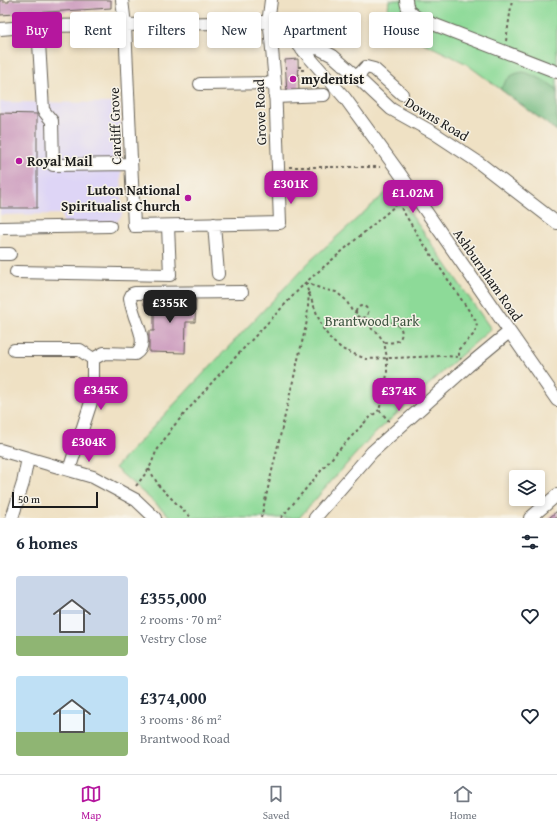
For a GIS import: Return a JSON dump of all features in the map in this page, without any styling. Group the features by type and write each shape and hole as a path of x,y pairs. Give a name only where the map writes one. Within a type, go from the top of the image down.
{"street":[{"name":"Cardiff Grove","path":"122,0 123,12"},
{"name":"Grove Road","path":"270,12 271,0"},
{"path":"406,0 406,5 410,13 420,19 557,72"},
{"path":"126,25 269,23"},
{"path":"0,29 12,28"},
{"path":"39,48 43,110 52,121 53,165 131,164"},
{"name":"Cardiff Grove","path":"126,48 134,226"},
{"name":"Grove Road","path":"134,226 280,223 275,83 272,48"},
{"name":"Downs Road","path":"302,50 318,48 333,56 391,109 434,133 478,162 557,223"},
{"name":"Ashburnham Road","path":"302,50 345,98 396,168 557,400"},
{"path":"357,78 366,67 374,69 402,94"},
{"path":"200,84 275,83"},
{"path":"275,97 324,95"},
{"path":"214,224 218,274"},
{"path":"0,228 110,226"},
{"path":"16,272 170,275 168,226"},
{"path":"93,359 104,353 135,354 138,352 141,346 142,333 135,317 130,298 132,294 242,292"},
{"path":"315,518 372,452 468,366 510,332"},
{"path":"14,350 80,350 93,359"},
{"path":"69,470 93,396 93,359"},
{"path":"0,450 93,477 136,500 155,518"},
{"path":"12,518 23,483 28,458"},
{"path":"530,518 557,495"}],"path":[{"path":"504,52 512,0"},
{"path":"278,167 396,168"},
{"path":"136,486 149,470 156,452 172,428 215,379 305,283 402,200 395,191"},
{"path":"398,203 417,234 476,321 477,327 473,335 459,348 459,357"},
{"path":"305,283 322,327 332,341 344,350 366,359 443,356 459,357 468,366"},
{"path":"305,283 336,292 346,300 354,312 360,317 365,317"},
{"path":"261,518 308,321 309,292"},
{"path":"357,313 358,308 362,306 366,307 368,312 367,316 365,317"},
{"path":"281,518 361,426 379,410 385,390 387,358 384,342 377,332 372,329 365,317"},
{"path":"384,342 398,341 402,331 400,327 387,320"},
{"path":"379,410 397,429"},
{"path":"149,470 159,486 192,518"}],"shaded area":[{"path":"0,102 120,103 122,215 115,224 63,224 62,214 0,215"}],"green space":[{"path":"389,0 557,0 557,131 465,63 433,48 433,12 388,12"},
{"path":"523,72 541,79 557,89 557,131 500,89 512,76"},
{"name":"Brantwood Park","path":"392,187 491,329 368,440 299,518 172,518 115,468 310,261"}],"building":[{"path":"0,0 3,0 3,2 9,2 9,0 111,0 111,8 48,12 12,12 12,14 0,15"},
{"name":"mydentist","path":"298,59 299,92 287,93 285,60"},
{"name":"Royal Mail","path":"0,113 37,114 37,208 0,208"},
{"path":"144,297 177,297 176,309 186,309 186,300 196,300 195,322 186,322 185,353 149,352 149,331 154,331 154,306 144,305"},
{"path":"557,511 557,518 549,518"}],"place":[{"name":"mydentist","path":"293,79"},
{"name":"Royal Mail","path":"19,161"},
{"name":"Luton National Spiritualist Church","path":"188,198"}]}
